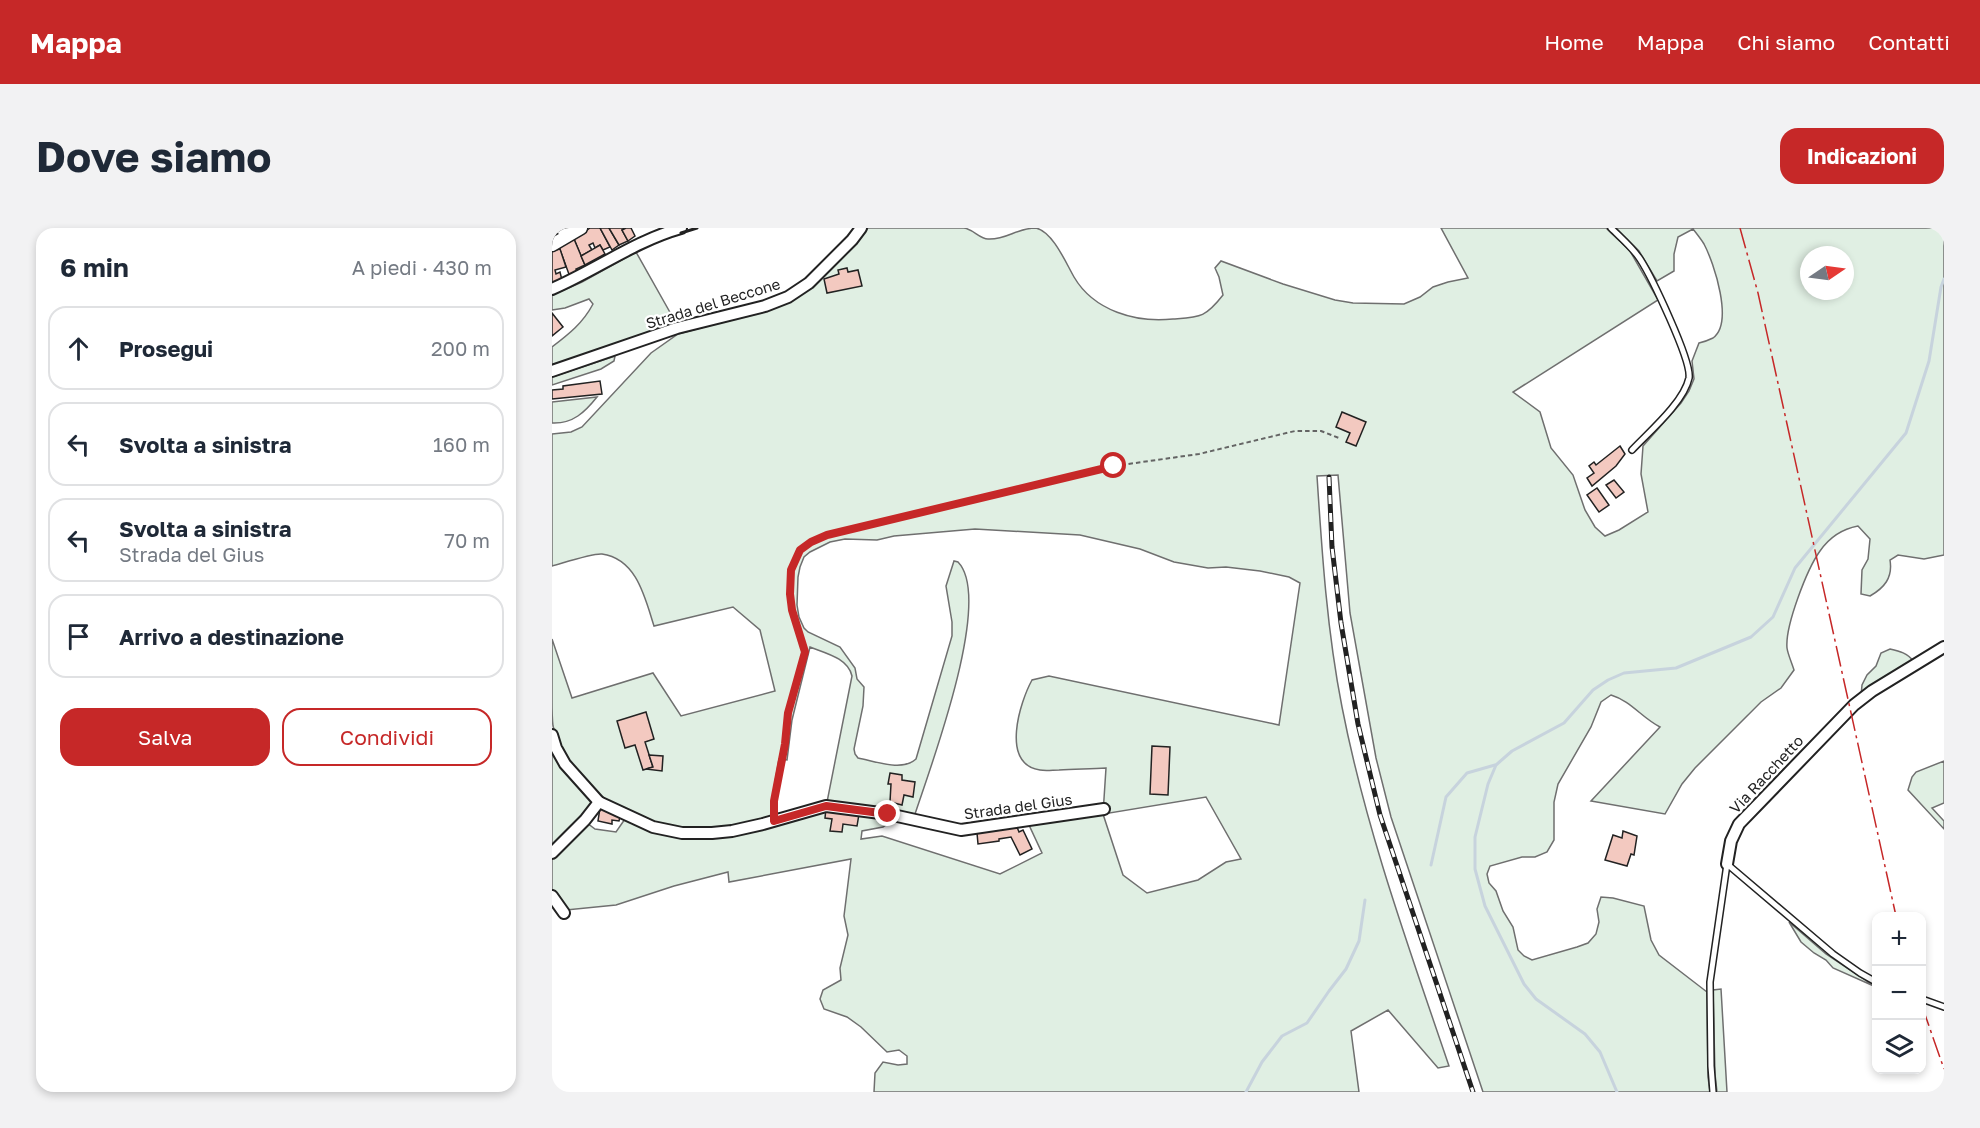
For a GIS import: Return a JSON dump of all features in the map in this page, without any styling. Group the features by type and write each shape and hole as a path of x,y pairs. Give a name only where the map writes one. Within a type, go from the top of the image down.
{"street":[{"path":"552,289 580,277 656,235 681,228"},
{"name":"Strada del Beccone","path":"552,371 677,328 765,306 788,297 809,283 861,228"},
{"path":"552,245 570,230"},
{"name":"Via Racchetto","path":"1726,864 1731,841 1739,825 1840,718 1872,692 1944,647"},
{"name":"Strada del Gius","path":"552,735 565,764 599,802 653,827 682,833 723,832 833,806 888,814 966,830 1104,809"},
{"path":"552,853 585,820 599,802"},
{"path":"552,896 564,913"}],"lane":[{"path":"1611,228 1636,254 1646,270 1661,299 1685,357 1689,373 1687,384 1675,403 1632,450"},
{"path":"1726,864 1833,954 1872,980"},
{"name":"Via Racchetto","path":"1713,1092 1710,982 1726,864"},
{"path":"1926,1000 1944,1007"}],"path":[{"path":"774,821 774,801 785,744 788,713 805,652 794,622 790,594 793,563 805,545 827,535 1114,466 1199,454 1295,431 1321,431 1339,438"}],"green space":[{"path":"868,228 964,228 982,237 995,239 1036,228 1048,235 1082,289 1104,306 1145,319 1196,317 1206,312 1223,295 1215,268 1221,261 1335,300 1353,303 1404,304 1420,297 1433,287 1468,278 1441,228 1606,228 1630,251 1658,300 1513,392 1540,412 1551,448 1573,475 1585,510 1595,527 1605,536 1648,512 1641,474 1643,446 1689,391 1694,379 1692,361 1699,343 1713,338 1722,320 1720,292 1713,265 1704,244 1693,229 1678,237 1674,254 1674,271 1657,281 1639,251 1616,228 1944,228 1944,555 1924,559 1898,555 1890,560 1890,572 1886,582 1870,596 1861,594 1862,570 1868,559 1870,539 1858,526 1836,535 1815,559 1793,612 1787,648 1794,670 1781,688 1761,702 1695,768 1682,784 1665,814 1591,801 1660,727 1625,701 1611,695 1601,702 1591,727 1558,784 1554,802 1554,840 1547,852 1535,857 1522,857 1490,866 1487,874 1489,883 1496,891 1503,911 1513,927 1518,950 1532,960 1588,943 1596,934 1599,922 1597,909 1601,897 1644,906 1651,940 1659,955 1707,992 1710,1092 1483,1092 1391,817 1376,758 1350,613 1338,475 1317,476 1329,621 1342,707 1376,844 1449,1066 1438,1068 1388,1010 1351,1031 1359,1092 874,1092 875,1073 883,1062 907,1064 907,1056 899,1050 887,1052 847,1017 824,1009 820,999 823,990 841,980 840,968 848,935 844,916 851,859 729,882 728,872 674,886 616,905 566,910 552,891 552,858 587,823 595,829 616,832 625,819 644,827 680,836 715,837 752,831 819,810 848,811 893,820 883,827 862,831 861,839 882,836 1000,874 1042,853 1029,825 1103,814 1106,768 1040,770 1028,765 1020,756 1016,731 1023,702 1032,680 1049,676 1279,725 1300,583 1289,577 1260,571 1226,567 1208,568 1174,562 1140,549 1080,535 975,529 894,536 877,540 845,539 830,542 804,557 798,577 797,605 804,628 840,647 855,668 857,679 864,687 863,706 854,749 858,758 896,765 910,763 916,759 952,636 946,586 954,561 958,562 967,582 969,611 956,685 915,814 855,804 827,802 852,676 841,660 810,647 792,720 787,760 779,759 772,799 772,818 711,830 668,827 625,811 605,799 587,784 572,767 561,748 553,726 552,639 572,698 653,673 681,716 775,691 760,630 733,607 654,626 638,581 624,563 614,557 598,554 552,566 552,434 571,432 582,427 651,353 678,334 771,309 793,300 812,286","holes":["1206,797 1241,859 1226,862 1198,880 1147,893 1123,875 1103,814"]},
{"path":"636,252 676,323 552,366 552,347 580,323 593,304 589,299 552,310 552,295 582,282"},
{"path":"615,356 614,361 601,369 552,385 552,377"},
{"path":"597,397 578,416 559,423 552,423 552,402"},
{"path":"1890,649 1906,654 1914,662 1861,696 1862,685 1867,675 1876,666 1881,653"},
{"path":"552,746 594,802 552,848"},
{"path":"1944,761 1944,803 1932,808 1944,821 1944,829 1908,790 1916,772"},
{"path":"1789,922 1826,954 1872,985 1833,968 1801,942"},
{"path":"1721,989 1727,1092 1717,1092 1715,1074 1713,990"}],"building":[{"path":"590,228 600,228 610,247 603,250 600,245 595,248 593,243 589,245 592,250 581,256 574,239"},
{"path":"600,228 609,228 619,245 612,250"},
{"path":"609,228 626,228 622,230 628,241 619,245"},
{"path":"631,228 635,236 628,241 622,230"},
{"path":"574,239 585,265 576,269 578,273 570,277 559,247"},
{"path":"600,245 605,254 585,265 581,256"},
{"path":"560,249 566,267 555,270 556,274 560,272 562,280 552,284 552,251"},
{"path":"847,268 848,272 858,270 862,286 827,293 824,279 839,274 838,270"},
{"path":"552,313 563,327 552,336"},
{"path":"600,381 602,394 552,399 552,390 563,389 563,386"},
{"path":"1342,412 1366,422 1356,446 1346,442 1350,433 1336,427"},
{"path":"1620,446 1625,454 1616,466 1592,486 1587,478 1594,473 1589,466 1594,462 1596,465"},
{"path":"1614,480 1624,492 1616,498 1606,485"},
{"path":"1597,488 1609,505 1599,512 1587,495"},
{"path":"646,712 654,739 645,742 653,767 643,770 635,745 625,748 617,721"},
{"path":"1152,746 1170,747 1168,795 1150,794"},
{"path":"649,755 663,756 662,771 646,769 653,767"},
{"path":"890,773 902,775 902,780 915,782 913,797 904,795 902,805 890,802 891,784 888,784"},
{"path":"600,808 620,817 619,821 612,820 612,824 598,821"},
{"path":"826,808 859,814 857,826 843,824 842,832 830,831 832,819 825,818"},
{"path":"1017,827 1019,832 1023,830 1032,849 1020,855 1011,837 978,844 977,833"},
{"path":"1623,831 1637,836 1634,855 1631,854 1627,866 1605,860 1613,835 1622,838"}],"waterway":[{"path":"1617,1092 1600,1052 1585,1034 1536,999 1524,984 1485,906 1475,869 1475,837 1488,784 1496,765 1512,751 1564,723 1593,690 1608,680 1624,673 1676,668 1751,637 1773,617 1795,568 1906,433 1929,361 1944,279"},
{"path":"1431,865 1446,797 1467,773 1495,765"},
{"path":"1246,1092 1262,1062 1282,1036 1307,1023 1346,969 1359,941 1365,900"}],"railway":[{"path":"1329,477 1332,547 1341,623 1358,724 1380,815 1473,1092"}],"wall":[{"path":"681,233 697,228"}],"power":[{"path":"1740,228 1758,293 1895,912"},
{"path":"1926,1017 1944,1069"}],"route":[{"path":"888,814 826,806 774,821 774,801 785,744 788,713 805,652 794,622 790,594 791,570 796,556 805,545 827,535 1114,466"}]}
